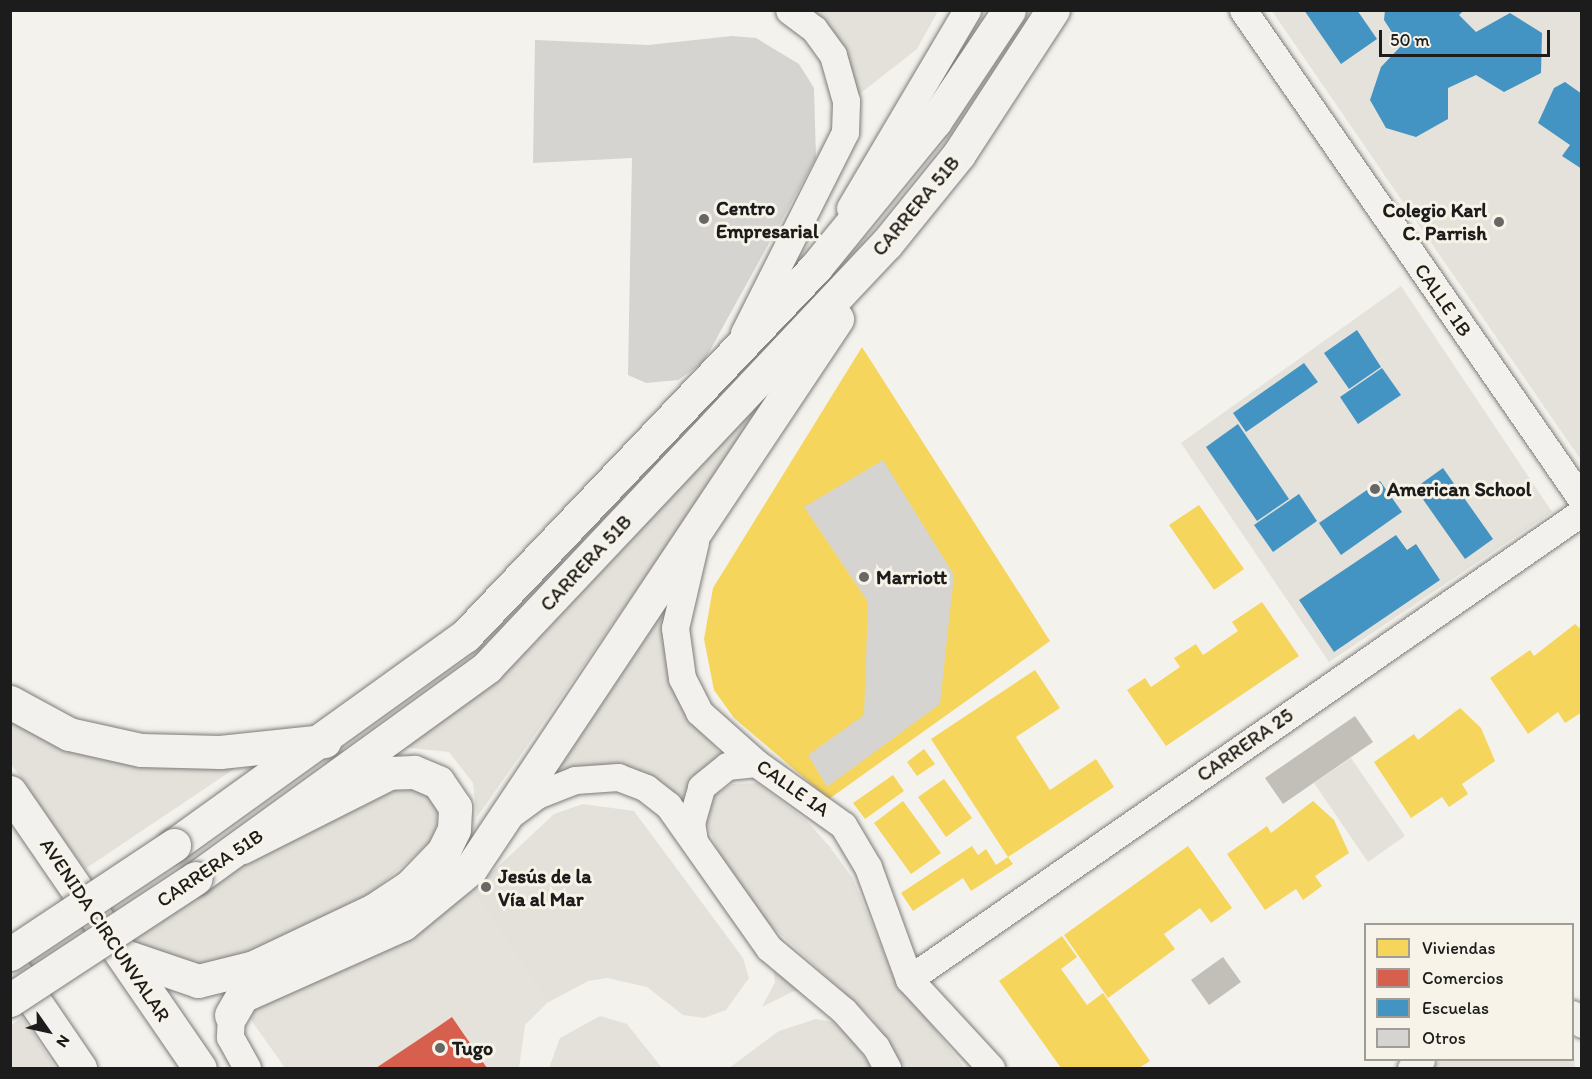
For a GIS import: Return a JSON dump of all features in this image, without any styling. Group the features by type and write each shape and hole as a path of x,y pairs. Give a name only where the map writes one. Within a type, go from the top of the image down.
{"main road":[{"name":"CARRERA 51B","path":"10,954 174,845 324,741 465,636 816,267 935,121 1009,10"},
{"name":"CARRERA 51B","path":"10,1000 242,847 487,667 887,243 959,154 1053,10"},
{"path":"231,1015 242,996 403,924 442,897 471,868 498,824 887,243"},
{"path":"10,702 69,734 141,750 220,752 324,741"},
{"path":"125,957 198,981 254,967 374,910 410,886 443,852 454,829 455,807 447,789 427,776 389,773 242,847"},
{"name":"AVENIDA CIRCUNVALAR","path":"10,792 200,1068"},
{"path":"10,965 80,1068"}],"street":[{"path":"734,351 844,132 846,101 833,55 814,29 789,10"},
{"path":"816,267 967,10"},
{"name":"CALLE 1B","path":"1243,10 1581,500"},
{"name":"CARRERA 25","path":"909,979 1581,512"},
{"name":"CALLE 1A","path":"700,524 677,607 682,678 699,712 756,763 843,825 868,867 909,979 991,1068"},
{"path":"694,841 690,823 701,787 727,766 756,763"},
{"path":"498,824 537,795 575,780 618,777 646,788 668,806 769,948 844,1011 876,1047 887,1068"},
{"path":"231,1015 230,1037 247,1068"}],"shaded area":[{"path":"813,11 938,11 917,49 857,96 842,44"},
{"name":"Colegio Karl C. Parrish","path":"1272,11 1581,11 1581,460 1394,189"},
{"name":"American School","path":"1401,286 1552,512 1329,662 1181,443"},
{"path":"794,365 477,817 473,783 449,752 391,746 528,650"},
{"path":"671,582 685,710 723,757 684,803 649,776 594,765 532,782"},
{"path":"10,715 246,761 85,869 11,764"},
{"path":"1355,716 1373,742 1283,804 1265,778"},
{"path":"1351,758 1405,836 1368,862 1314,783"},
{"path":"420,783 439,800 435,838 364,899 236,964 169,965 129,938 278,839 395,784"},
{"path":"757,783 806,820 830,847 853,879 893,975 965,1068 905,1068 873,1019 765,920 724,865 705,819 715,794 732,784"},
{"path":"583,804 634,811 743,958 749,978 726,1010 704,1018 683,1015 647,987 607,978 588,981 547,1003 472,891 554,814"},
{"path":"472,891 547,1003 525,1025 519,1068 285,1068 249,1017 251,1009 408,933"},
{"path":"1223,957 1241,982 1209,1005 1191,980"},
{"path":"773,960 808,992 794,991 762,1007 775,982"},
{"path":"600,1016 627,1024 662,1068 549,1068 560,1038"},
{"path":"22,1017 55,1067 11,1068 11,1025"},
{"path":"816,1019 832,1022 851,1038 871,1068 729,1068 779,1031"},
{"path":"1574,1054 1575,1068 1429,1068 1441,1061 1574,1061"}],"building: Viviendas":[{"name":"Marriott","path":"862,347 1050,641 829,799 734,718 714,690 704,639 713,588"},
{"path":"1199,505 1244,569 1214,590 1169,525"},
{"path":"1262,602 1299,656 1166,746 1127,690 1145,678 1151,687 1180,667 1174,658 1196,644 1203,655 1238,631 1232,622"},
{"path":"1575,624 1582,630 1582,712 1565,723 1558,712 1528,734 1490,678 1530,650 1534,656"},
{"path":"1035,670 1060,708 1016,737 1050,790 1096,759 1114,787 1008,857 931,739"},
{"path":"1460,708 1481,728 1495,761 1462,784 1468,794 1449,807 1442,797 1411,818 1374,762 1414,734 1418,740"},
{"path":"924,749 935,764 917,776 907,762"},
{"path":"893,775 904,791 865,819 853,803"},
{"path":"944,779 972,818 946,837 918,797"},
{"path":"903,801 941,853 911,874 874,823"},
{"path":"1313,801 1334,820 1349,853 1315,876 1322,886 1303,900 1296,889 1265,910 1227,854 1267,826 1271,833"},
{"path":"972,846 978,855 986,849 996,865 1008,857 1013,864 971,891 963,878 913,911 901,893"},
{"path":"1188,846 1232,908 1211,923 1200,908 1164,934 1175,949 1108,998 1064,935"},
{"path":"1062,936 1077,957 1061,969 1087,1005 1103,993 1150,1061 1139,1068 1061,1068 999,981"}],"building: Comercios":[{"name":"Tugo","path":"452,1017 487,1068 376,1068 436,1028"}],"building: Escuelas":[{"path":"1304,10 1357,10 1377,39 1341,64"},
{"path":"1385,10 1464,10 1459,15 1476,32 1510,13 1542,33 1541,73 1504,92 1476,75 1448,88 1448,119 1416,137 1386,128 1370,100 1381,67 1401,46 1384,20"},
{"path":"1565,82 1582,94 1582,169 1562,156 1570,145 1538,123 1554,88"},
{"path":"1357,330 1381,367 1349,389 1324,353"},
{"path":"1304,363 1318,382 1246,432 1233,413"},
{"path":"1382,368 1401,395 1358,424 1340,397"},
{"path":"1238,424 1289,499 1257,521 1206,447"},
{"path":"1443,468 1493,539 1465,559 1415,488"},
{"path":"1380,481 1402,512 1341,555 1319,523"},
{"path":"1299,494 1317,521 1273,552 1254,525"},
{"path":"1396,535 1407,550 1416,544 1440,580 1334,652 1299,600"}],"building: Otros":[{"name":"Centro Empresarial","path":"732,36 756,38 799,64 814,88 816,158 703,363 678,380 646,383 628,375 632,158 533,163 535,40 648,45"},
{"path":"883,460 954,575 940,704 827,787 808,755 864,715 868,602 804,507"}],"place":[{"name":"Centro Empresarial","path":"704,219"},
{"name":"Colegio Karl C. Parrish","path":"1499,222"},
{"name":"American School","path":"1375,489"},
{"name":"Marriott","path":"864,577"},
{"name":"Jesús de la Vía al Mar","path":"486,887"},
{"name":"Tugo","path":"440,1048"}]}
